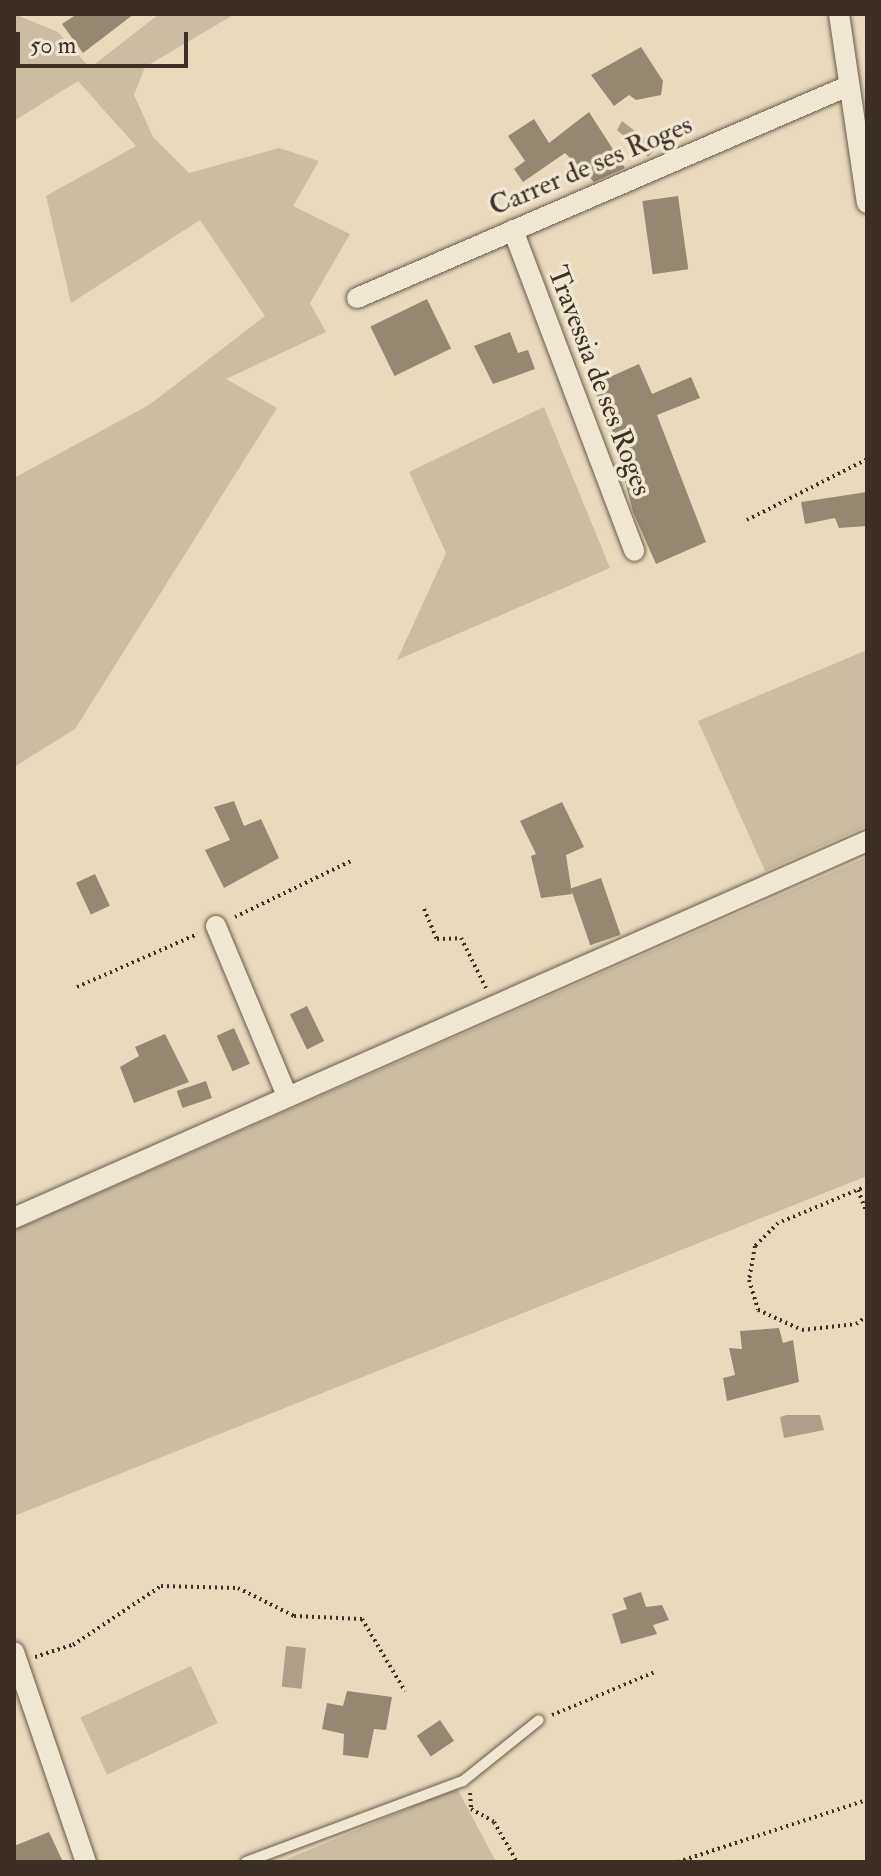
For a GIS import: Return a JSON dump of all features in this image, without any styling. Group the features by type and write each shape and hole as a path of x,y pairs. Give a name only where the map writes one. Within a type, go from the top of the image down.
{"street":[{"path":"839,14 867,203"},
{"name":"Carrer de ses Roges","path":"357,298 848,86"},
{"name":"Travessia de ses Roges","path":"513,230 634,551"},
{"path":"14,1218 286,1093 867,841"},
{"path":"216,926 286,1093"},
{"path":"16,1657 86,1862"}],"lane":[{"path":"246,1862 463,1781 539,1720"}],"path":[{"path":"747,520 867,459"},
{"path":"424,909 437,939 461,938 493,1003"},
{"path":"867,1186 778,1223 755,1246 749,1280 758,1310 802,1330 856,1324 867,1316"},
{"path":"858,1190 867,1214"},
{"path":"16,1657 73,1645 161,1586 238,1588 294,1616 362,1619 405,1691"},
{"path":"539,1720 655,1672"},
{"path":"463,1781 471,1809 494,1822 517,1862"},
{"path":"678,1862 867,1800"}],"shaded area":[{"path":"14,14 58,32 90,68 159,14 235,14 145,67 134,95 153,137 189,173 279,148 319,161 293,206 350,234 310,303 326,332 226,379 277,408 75,729 14,767 14,478 149,405 265,316 200,220 71,303 46,196 136,146 78,81 14,121"},
{"path":"622,121 657,148 648,157 617,130"},
{"path":"544,407 610,568 397,660 446,553 409,472"},
{"path":"867,650 867,826 765,871 698,721"},
{"path":"867,857 867,1176 14,1516 14,1230"},
{"path":"820,1415 824,1430 784,1438 780,1417"},
{"path":"286,1646 306,1648 302,1689 282,1687"},
{"path":"191,1666 218,1723 107,1775 80,1718"},
{"path":"457,1788 496,1862 280,1862"}],"building":[{"path":"77,14 134,14 83,53 62,24"},
{"path":"641,47 663,81 661,95 636,100 629,95 614,106 591,75"},
{"path":"589,112 625,168 594,182 565,153 523,182 514,169 525,161 508,136 534,119 549,143"},
{"path":"678,196 688,269 653,274 642,201"},
{"path":"427,299 451,348 394,376 370,327"},
{"path":"510,332 518,353 528,350 535,369 493,384 474,346"},
{"path":"639,364 652,394 691,377 700,398 657,415 706,542 656,564 633,512 611,426 592,385"},
{"path":"867,492 867,526 839,528 835,518 805,524 801,502"},
{"path":"234,801 244,826 261,819 279,858 224,888 205,850 230,840 214,807"},
{"path":"562,802 584,847 566,855 572,894 541,898 531,856 536,854 520,821"},
{"path":"95,874 110,906 91,915 76,883"},
{"path":"601,878 621,935 590,945 571,888"},
{"path":"307,1006 324,1041 307,1049 290,1014"},
{"path":"234,1028 250,1064 233,1071 217,1036"},
{"path":"165,1034 189,1082 134,1103 120,1067 139,1056 135,1047"},
{"path":"206,1081 212,1098 183,1108 177,1091"},
{"path":"779,1328 783,1343 793,1340 799,1382 727,1401 723,1378 735,1375 729,1348 742,1349 740,1331"},
{"path":"641,1592 646,1607 662,1605 669,1620 653,1625 657,1634 621,1644 612,1614 627,1609 623,1598"},
{"path":"347,1691 392,1697 386,1730 374,1729 368,1758 343,1755 344,1734 322,1729 327,1703 343,1706"},
{"path":"440,1720 454,1741 431,1756 417,1736"},
{"path":"49,1832 63,1862 14,1862 14,1846"}]}
